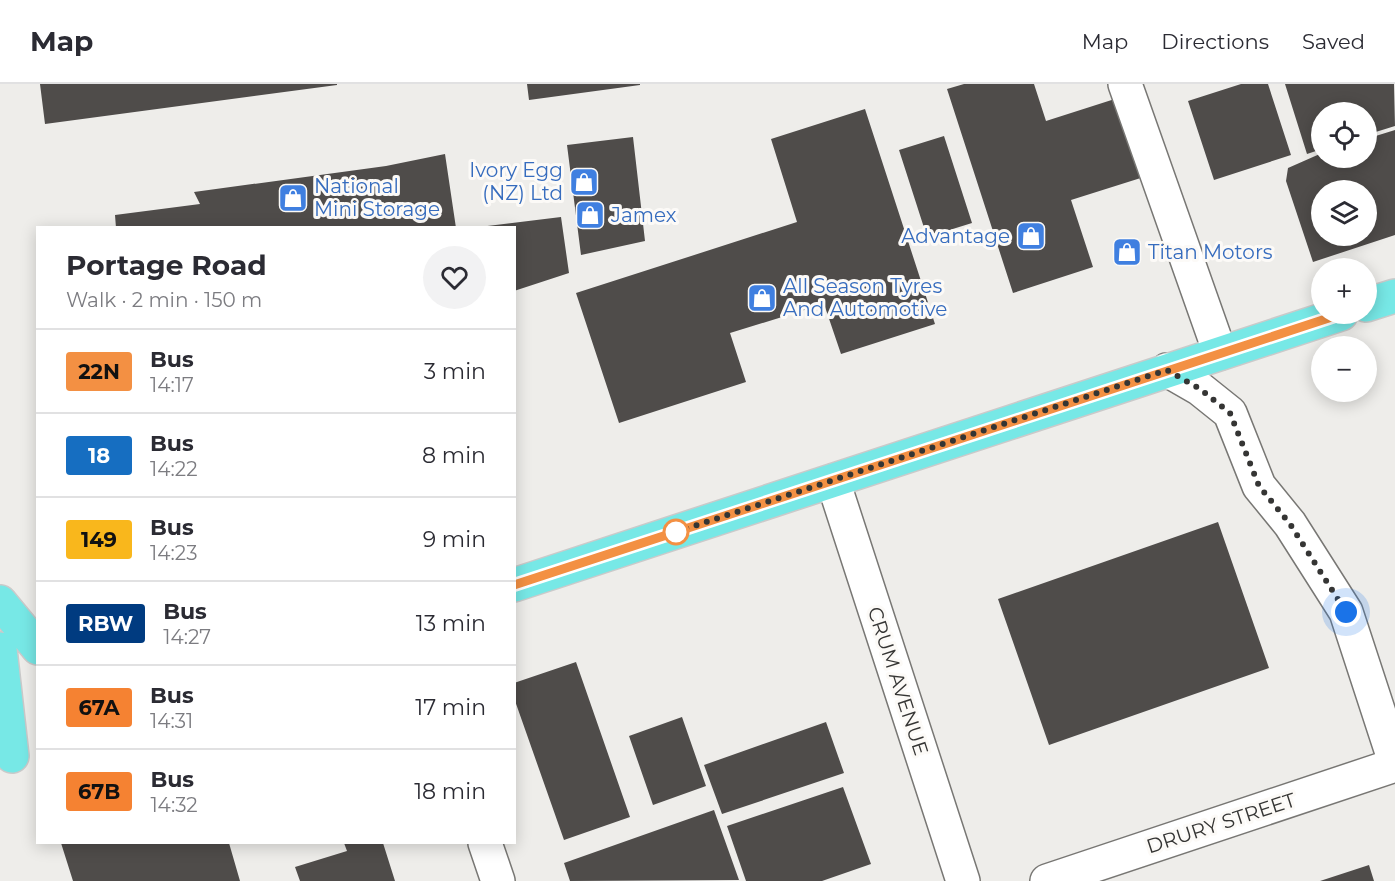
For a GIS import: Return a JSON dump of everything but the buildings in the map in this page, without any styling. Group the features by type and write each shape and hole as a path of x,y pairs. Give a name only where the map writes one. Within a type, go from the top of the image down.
{"main road":[{"path":"1377,302 1395,296"},
{"path":"516,584 1311,324"},
{"path":"0,602 36,646"},
{"path":"0,649 17,754"}],"street":[{"path":"1125,84 1220,353"},
{"path":"1167,370 1200,389 1230,413 1259,486 1290,524 1346,612 1395,764"},
{"name":"CRUM AVENUE","path":"833,481 963,881"},
{"name":"DRURY STREET","path":"1047,881 1395,764"},
{"path":"485,844 498,881"}],"bus line":[{"name":"22N","path":"516,584 1311,324"}],"place":[{"name":"Ivory Egg (NZ) Ltd","path":"584,182"},
{"name":"National Mini Storage","path":"293,198"},
{"name":"Jamex","path":"590,215"},
{"name":"Advantage","path":"1031,236"},
{"name":"Titan Motors","path":"1127,252"},
{"name":"All Season Tyres And Automotive","path":"762,298"}],"route":[{"path":"676,532 1167,370 1200,389 1230,413 1259,486 1290,524 1346,612"}]}
